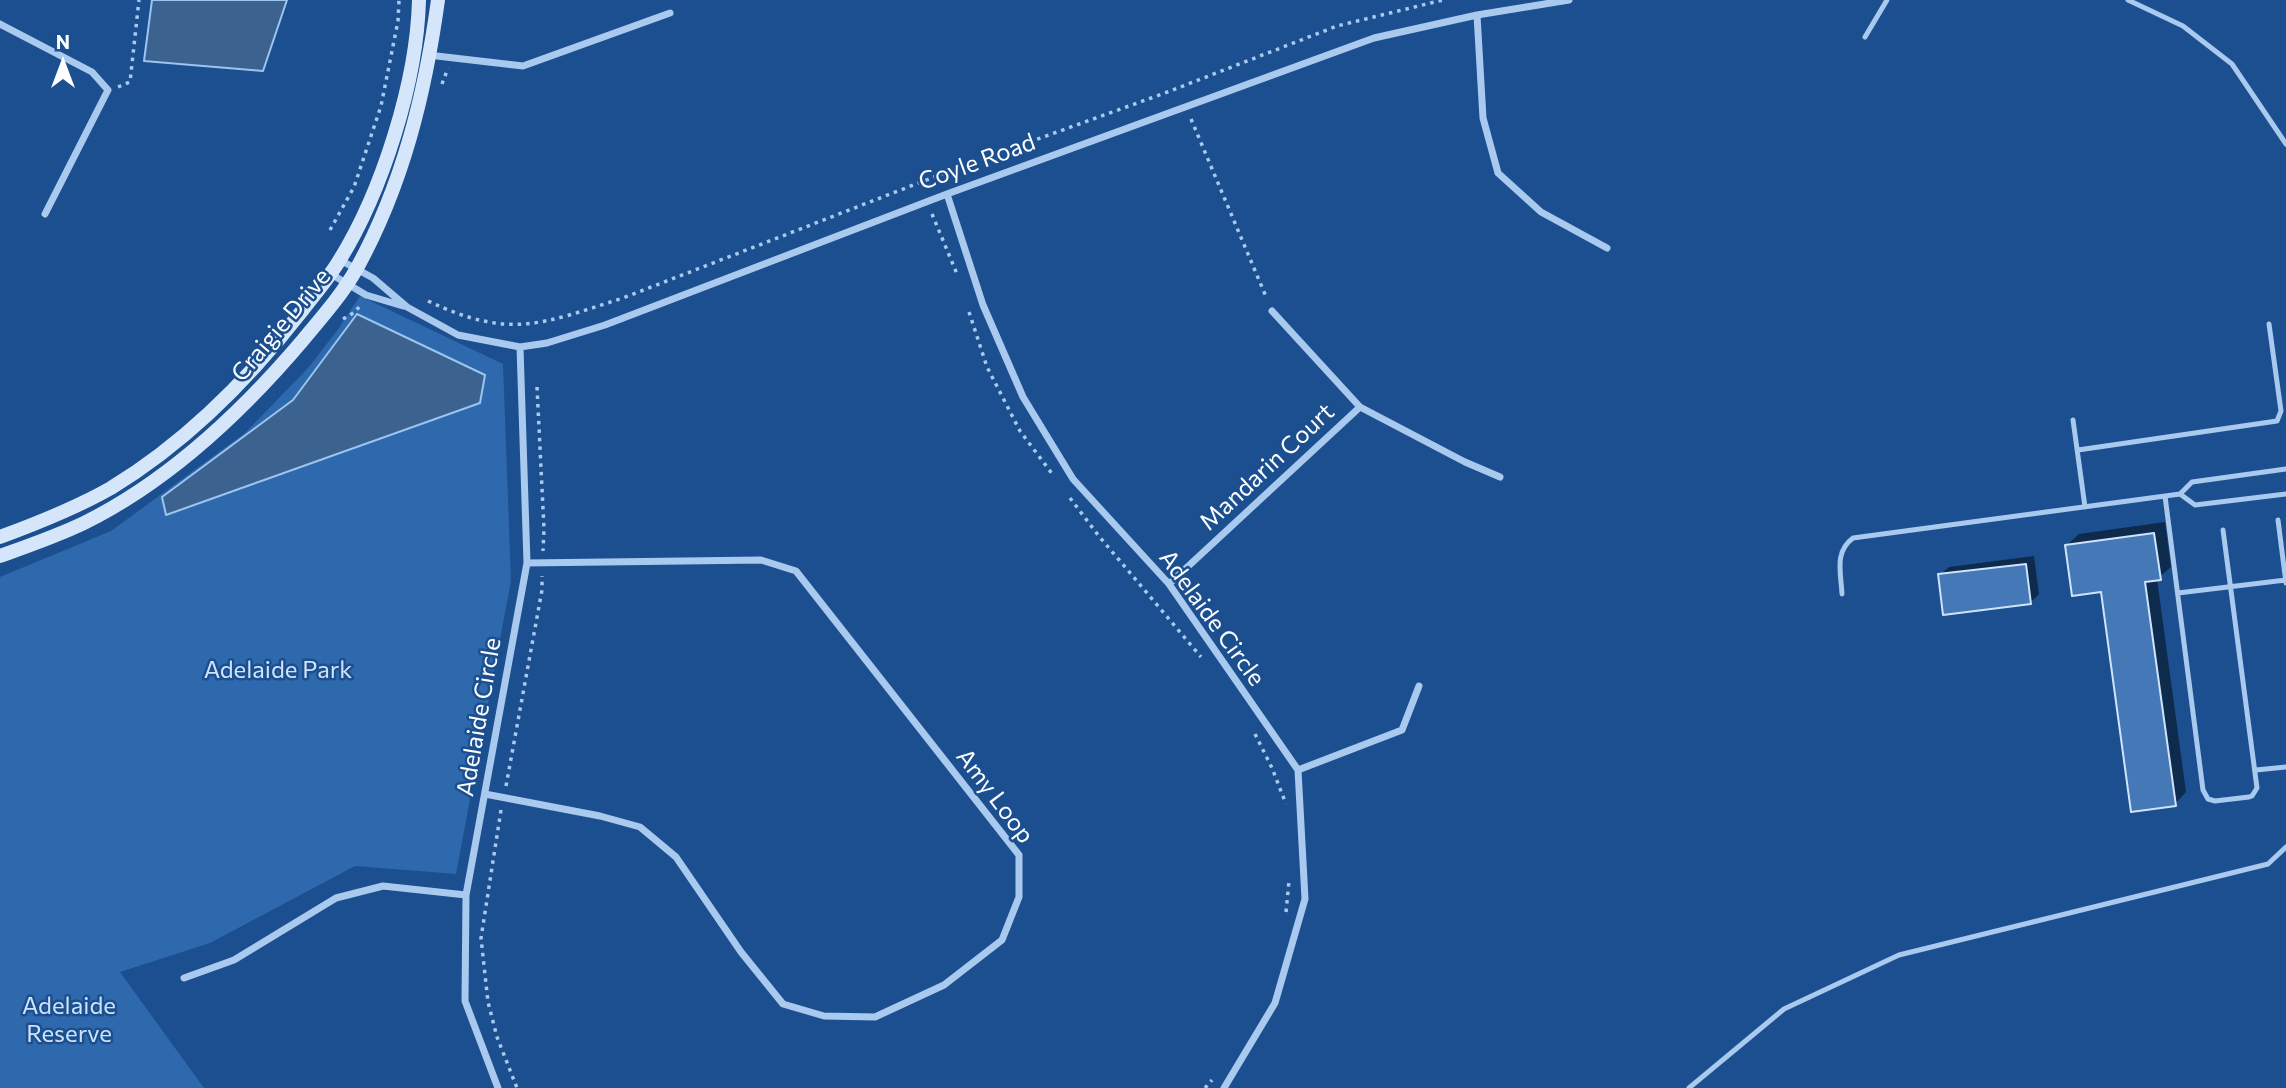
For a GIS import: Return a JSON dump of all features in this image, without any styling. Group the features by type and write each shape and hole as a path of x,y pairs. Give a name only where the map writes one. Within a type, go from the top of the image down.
{"main road":[{"name":"Craigie Drive","path":"0,537 85,502 140,469 171,446 248,374 331,274 371,201 400,111 414,54 419,0"},
{"name":"Craigie Drive","path":"0,556 46,540 85,522 183,459 277,372 335,302 356,269 399,176 409,146 430,56 438,0"}],"street":[{"name":"Coyle Road","path":"340,260 373,278 408,307 458,335 520,347 547,343 605,325 926,201 1374,38 1477,15 1569,0"},
{"path":"414,54 523,66 670,13"},
{"path":"1477,15 1483,118 1498,173 1541,212 1607,248"},
{"path":"0,24 93,72 108,90 46,214"},
{"name":"Adelaide Circle","path":"947,194 983,305 1023,397 1073,479 1169,584 1298,771"},
{"name":"Coyle Road","path":"331,274 366,295 408,307"},
{"name":"Mandarin Court","path":"1272,311 1360,407 1465,462 1500,477"},
{"name":"Adelaide Circle","path":"496,1088 465,1001 466,895 527,563 520,347"},
{"name":"Mandarin Court","path":"1169,584 1360,407"},
{"name":"Amy Loop","path":"485,794 600,816 640,827 676,857 741,952 783,1004 824,1016 875,1017 944,985 1002,940 1019,897 1019,855 796,571 761,560 527,563"},
{"path":"1224,1088 1275,1003 1305,899 1298,771 1402,730 1419,686"},
{"path":"184,978 234,960 336,898 383,886 466,895"}],"lane":[{"path":"1865,37 1887,0"},
{"path":"2128,0 2183,26 2232,64 2286,144"},
{"path":"2078,450 2277,421 2281,411 2269,324"},
{"path":"2073,420 2085,507"},
{"path":"1842,594 1840,553 1844,545 1853,538 2180,494 2192,482 2286,469"},
{"path":"2180,494 2195,506 2286,494"},
{"path":"2165,496 2204,795 2215,801 2252,796 2257,788 2223,530"},
{"path":"2178,593 2286,581 2278,520"},
{"path":"2256,771 2286,767"},
{"path":"1689,1088 1784,1009 1899,956 2268,864 2286,847"}],"path":[{"path":"108,90 130,82 139,0"},
{"path":"330,230 354,187 381,106 394,44 399,0"},
{"path":"422,298 476,320 499,326 532,326 623,298 919,183 1179,88 1338,26 1443,0"},
{"path":"1179,88 1272,311"},
{"path":"919,183 958,276"},
{"path":"966,302 987,367 1020,431 1059,483"},
{"path":"517,1088 497,1037 488,1002 481,938 542,590 544,529 536,376"},
{"path":"1066,493 1206,663"},
{"path":"1251,726 1272,768 1286,804 1287,816"},
{"path":"1285,916 1289,877"},
{"path":"1205,1088 1214,1077"}],"green space":[{"name":"Adelaide Park","path":"360,296 503,364 511,581 456,874 355,866 210,943 120,972 204,1088 0,1088 0,577 111,531 245,433 309,367"}],"shaded area":[{"path":"152,0 287,0 263,71 144,61"},
{"path":"357,314 485,375 480,403 166,515 162,497 293,400"}],"building":[{"path":"2154,533 2161,580 2145,582 2176,806 2131,812 2101,592 2072,596 2065,545"},
{"path":"2026,564 2031,604 1943,615 1938,574"}],"park label":[{"name":"Adelaide Reserve","path":"69,1020"}]}
